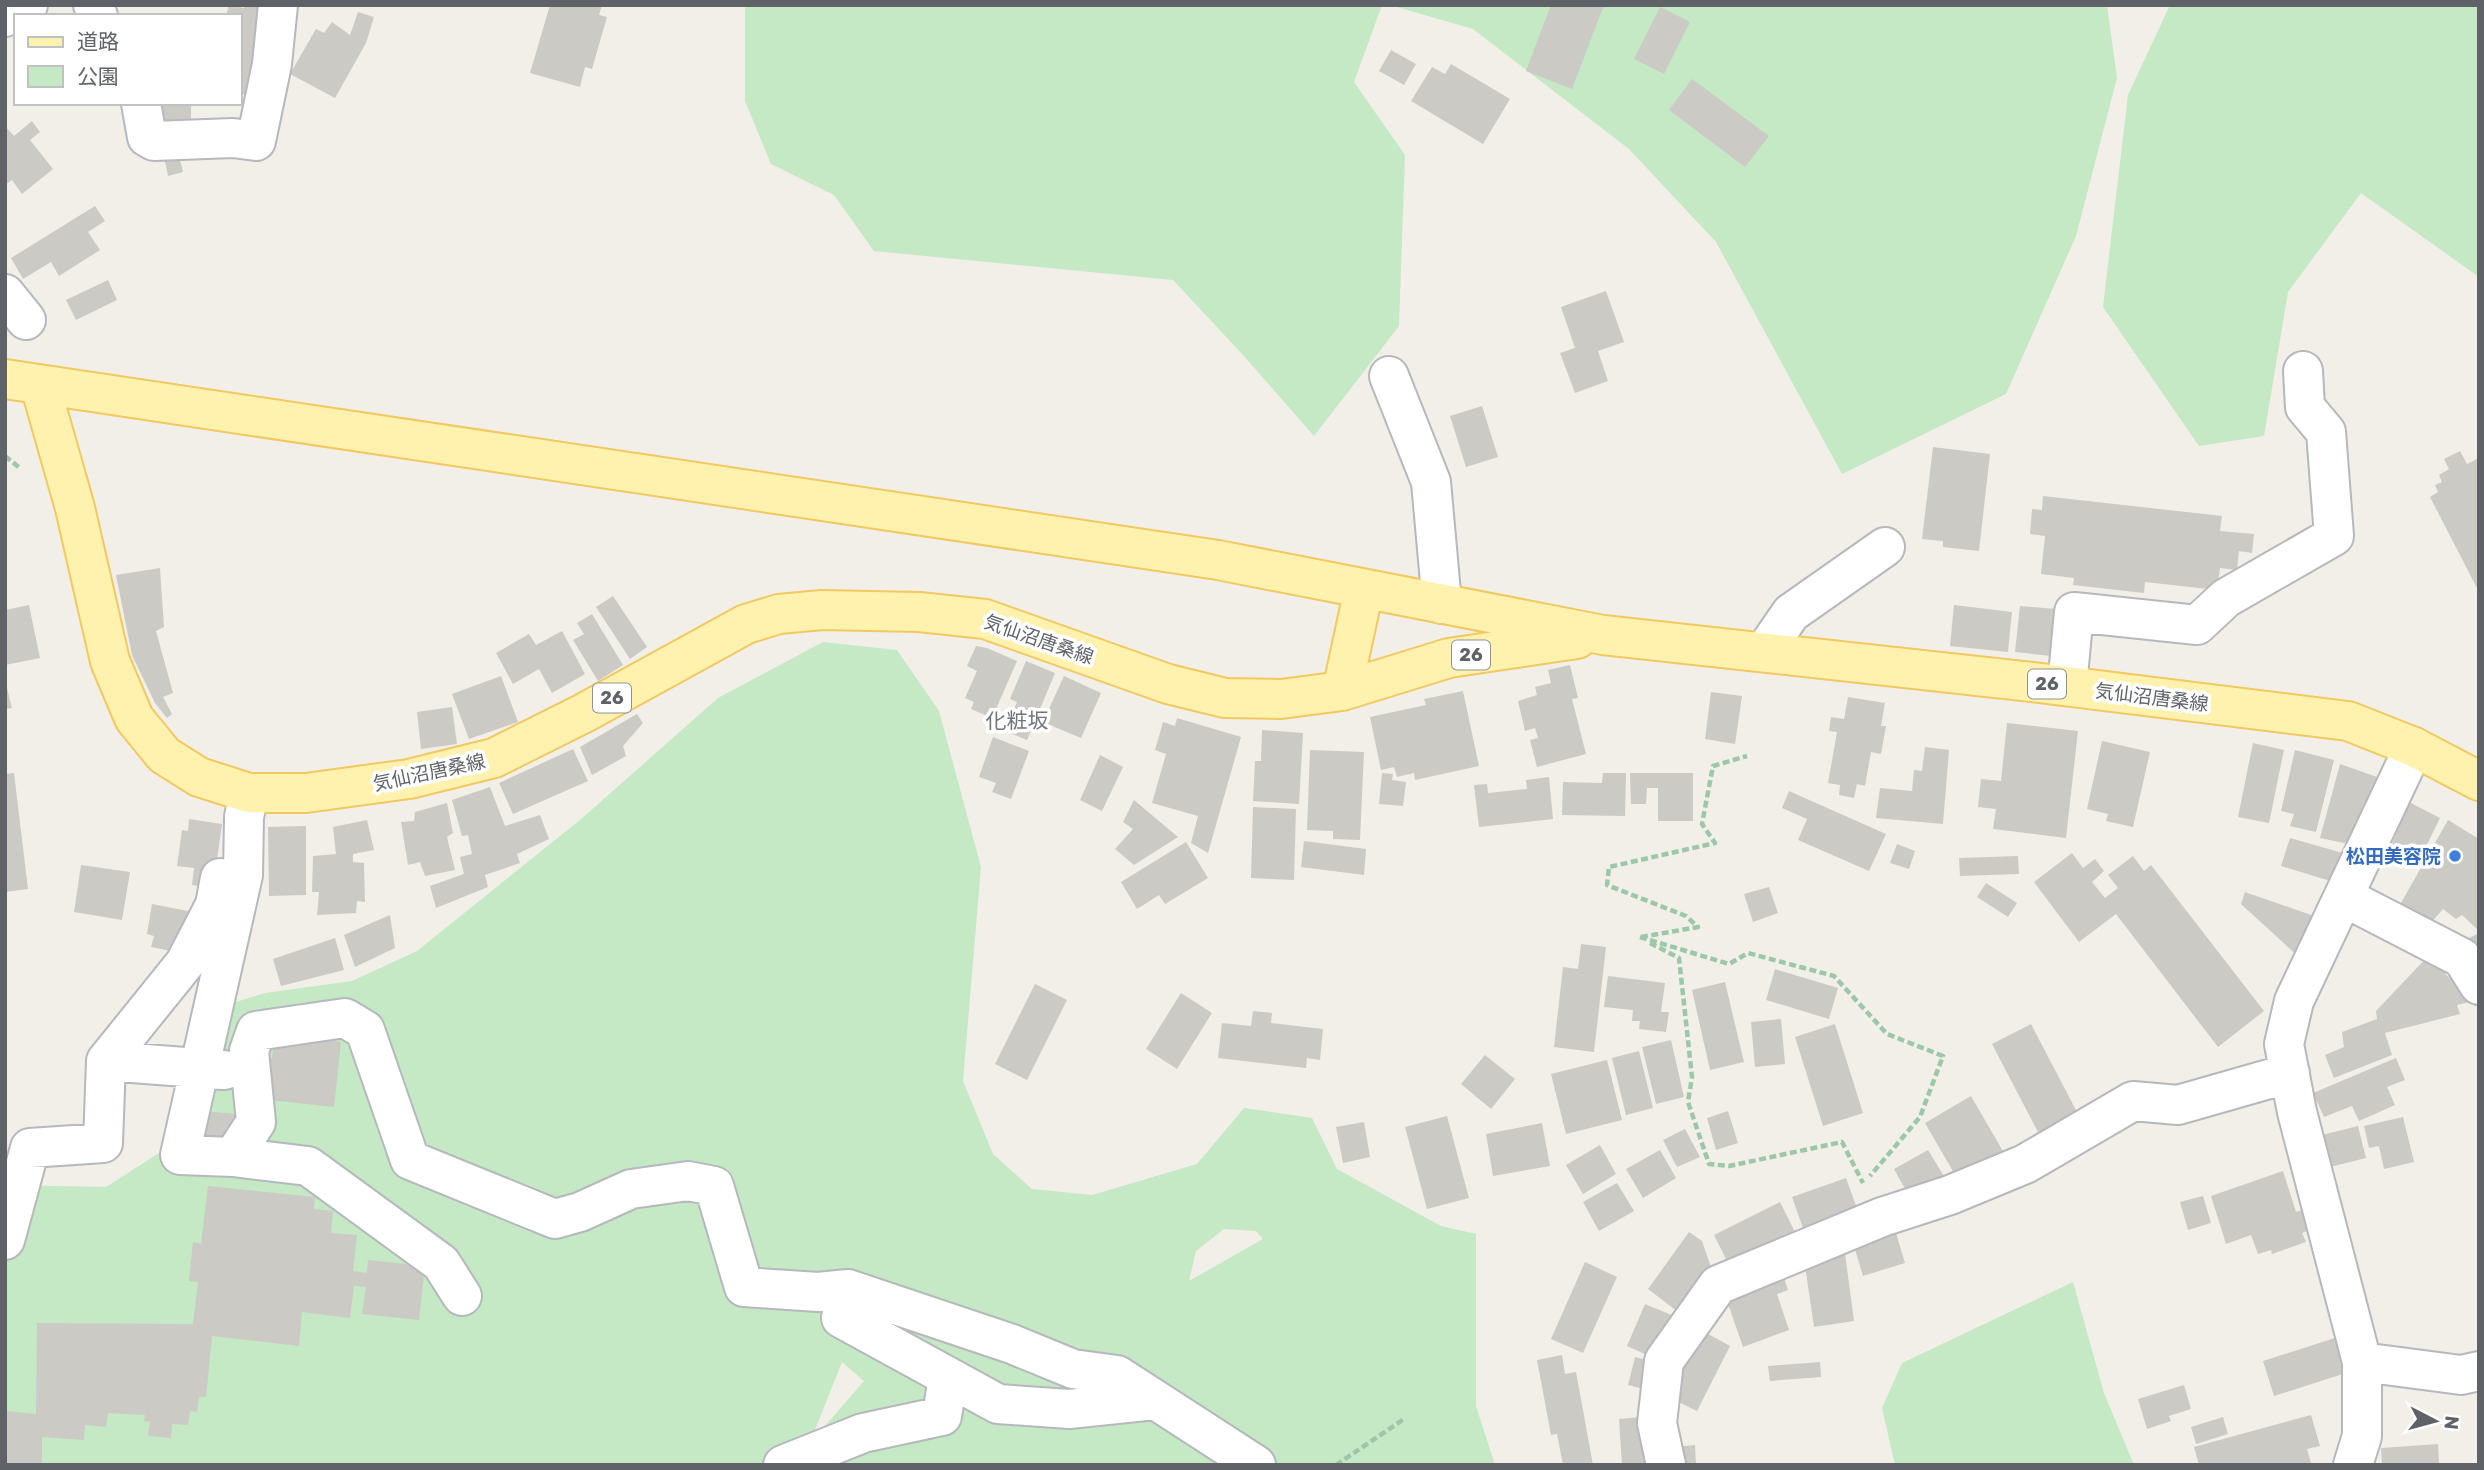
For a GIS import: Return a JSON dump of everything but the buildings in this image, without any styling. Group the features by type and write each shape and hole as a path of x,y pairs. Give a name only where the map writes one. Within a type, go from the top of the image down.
{"main road":[{"name":"気仙沼唐桑線","path":"22,382 75,508 110,661 134,718 164,755 247,805 306,793 409,779 494,758 584,713 746,624 779,614 822,610 905,611 985,618 1168,684 1225,698 1281,699 1342,691 1449,658 1603,635"},
{"name":"気仙沼唐桑線","path":"22,382 1218,560 1603,635 2067,686 2348,721 2414,747 2479,781"},
{"path":"1342,691 1364,589"}],"street":[{"path":"5,17 28,5"},
{"path":"141,105 147,136 154,141 233,138 256,141 272,64 278,5"},
{"path":"2067,686 2074,612 2197,625 2226,598 2334,536 2326,432 2305,407 2303,370"},
{"path":"1389,376 1431,482 1442,604"},
{"path":"1764,652 1791,614 1885,547"},
{"path":"2353,1465 2362,1436 2362,1362 2297,1112 2284,1044 2294,1000 2414,747"},
{"path":"7,1227 30,1148 103,1143 106,1061 185,963 215,905 227,834 247,805"},
{"path":"247,805 243,875 180,1156 233,1157 308,1166 441,1263 461,1296"},
{"path":"2344,897 2462,958 2477,978"},
{"path":"233,1157 256,1122 249,1051 257,1031 345,1018 365,1030 410,1160 555,1219 580,1212 631,1189 688,1181 714,1186 744,1287 818,1292 848,1289 1012,1344 1073,1369 1117,1375 1256,1465"},
{"path":"106,1061 251,1071"},
{"path":"1666,1465 1657,1423 1664,1361 1718,1284 1882,1217 1950,1195 2025,1164 2133,1101 2178,1105 2290,1073"},
{"path":"848,1289 841,1318 998,1405 1069,1409 1155,1400"},
{"path":"2362,1362 2461,1375 2479,1371"},
{"path":"783,1465 863,1433 942,1416 948,1377"}],"path":[{"path":"5,456 23,471"},
{"path":"1640,937 1698,927 1686,916 1607,885 1609,867 1715,843 1702,824 1713,766 1747,756"},
{"path":"1640,937 1679,958 1692,1077 1688,1101 1709,1164 1729,1166 1842,1142 1882,1217"},
{"path":"1640,937 1729,964 1748,953 1834,976 1887,1034 1943,1056 1920,1118 1871,1176 1861,1179"},
{"path":"1336,1465 1404,1419"}],"green space":[{"path":"745,5 1382,5 1354,82 1405,155 1399,326 1314,436 1173,280 874,251 834,195 771,164 745,101"},
{"path":"1390,5 2107,5 2117,78 2076,236 2006,394 1842,474 1716,242 1629,149 1473,29"},
{"path":"2170,5 2479,5 2479,277 2361,193 2288,292 2264,436 2199,446 2103,307 2128,95"},
{"path":"823,642 897,650 939,711 981,867 963,1081 993,1154 1032,1189 1092,1195 1197,1164 1244,1108 1312,1118 1337,1169 1441,1226 1476,1234 1476,1406 1495,1465 5,1465 5,1185 106,1187 170,1146 194,1015 265,993 352,981 417,951 580,820 718,698","holes":["1224,1229 1256,1231 1263,1239 1189,1281 1196,1251","842,1362 864,1381 812,1441 811,1440"]},
{"path":"2073,1282 2104,1393 2134,1465 1895,1465 1882,1408 1902,1363"}],"place":[{"name":"松田美容院","path":"2455,856"}],"district":[{"name":"化粧坂","path":"1017,721"}]}
